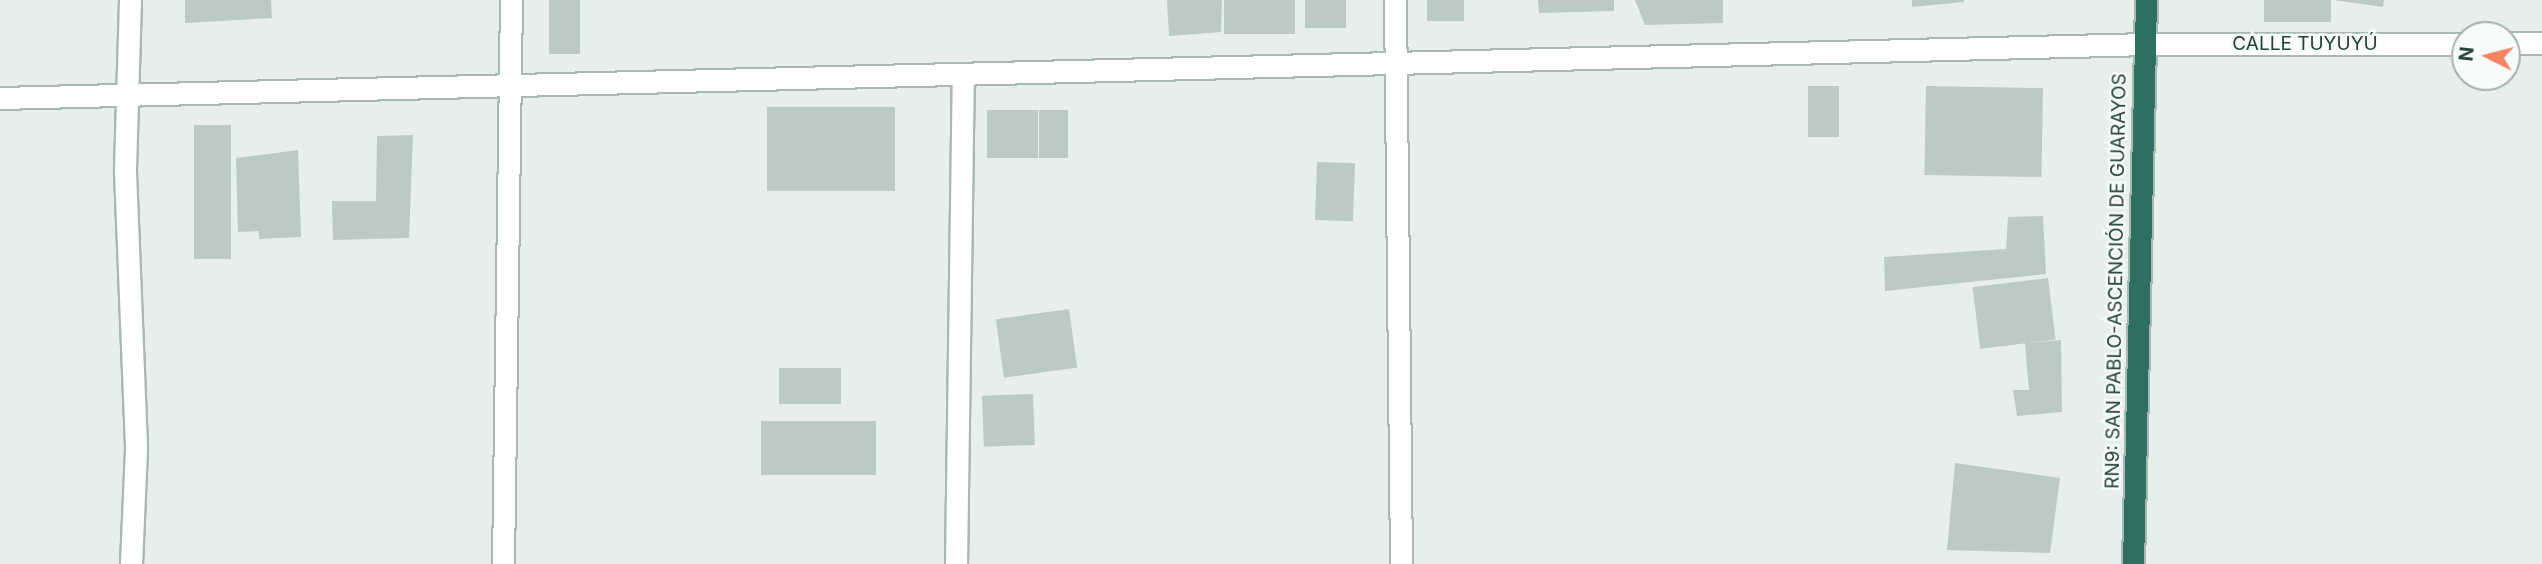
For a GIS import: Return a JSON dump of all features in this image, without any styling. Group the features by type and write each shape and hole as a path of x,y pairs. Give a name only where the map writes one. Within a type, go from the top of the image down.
{"highway":[{"name":"RN9: SAN PABLO-ASCENCIÓN DE GUARAYOS","path":"2133,564 2146,0"}],"street":[{"path":"130,0 125,172 136,449 131,564"},
{"path":"502,564 511,0"},
{"path":"1395,0 1401,564"},
{"path":"2521,43 2542,43"},
{"name":"CALLE TUYUYÚ","path":"0,98 128,92 510,89 2145,44 2451,44"},
{"path":"957,564 963,77"}],"building":[{"path":"185,0 271,0 272,18 185,23"},
{"path":"549,0 580,0 580,54 549,54"},
{"path":"1167,0 1222,0 1221,32 1169,36"},
{"path":"1224,0 1295,0 1295,34 1224,34"},
{"path":"1305,0 1346,0 1346,28 1305,28"},
{"path":"1427,0 1464,0 1464,21 1427,21"},
{"path":"1538,0 1614,0 1614,11 1539,13"},
{"path":"1635,0 1723,0 1723,23 1645,25"},
{"path":"1912,0 1964,0 1964,2 1912,7"},
{"path":"2264,0 2331,0 2331,22 2264,22"},
{"path":"2334,0 2384,0 2383,7"},
{"path":"1808,86 1839,86 1839,137 1808,137"},
{"path":"1926,86 2043,88 2041,177 1924,175"},
{"path":"767,107 895,107 895,191 767,191"},
{"path":"987,110 1038,110 1038,158 987,158"},
{"path":"1039,110 1068,110 1068,158 1039,158"},
{"path":"194,125 231,125 231,259 194,259"},
{"path":"413,135 409,238 333,240 332,201 376,201 377,136"},
{"path":"298,150 301,237 259,239 259,231 238,232 236,158"},
{"path":"1317,162 1355,163 1353,221 1315,220"},
{"path":"2043,216 2046,274 1885,291 1884,257 2006,249 2008,217"},
{"path":"2048,278 2056,340 1980,349 1973,287"},
{"path":"1069,309 1077,367 1004,378 996,319"},
{"path":"2061,340 2062,412 2017,416 2013,390 2029,390 2025,343"},
{"path":"779,368 841,368 841,404 779,404"},
{"path":"1033,394 1035,445 984,447 982,396"},
{"path":"761,421 876,421 876,475 761,475"},
{"path":"1955,463 2060,478 2050,553 1947,550"}]}
